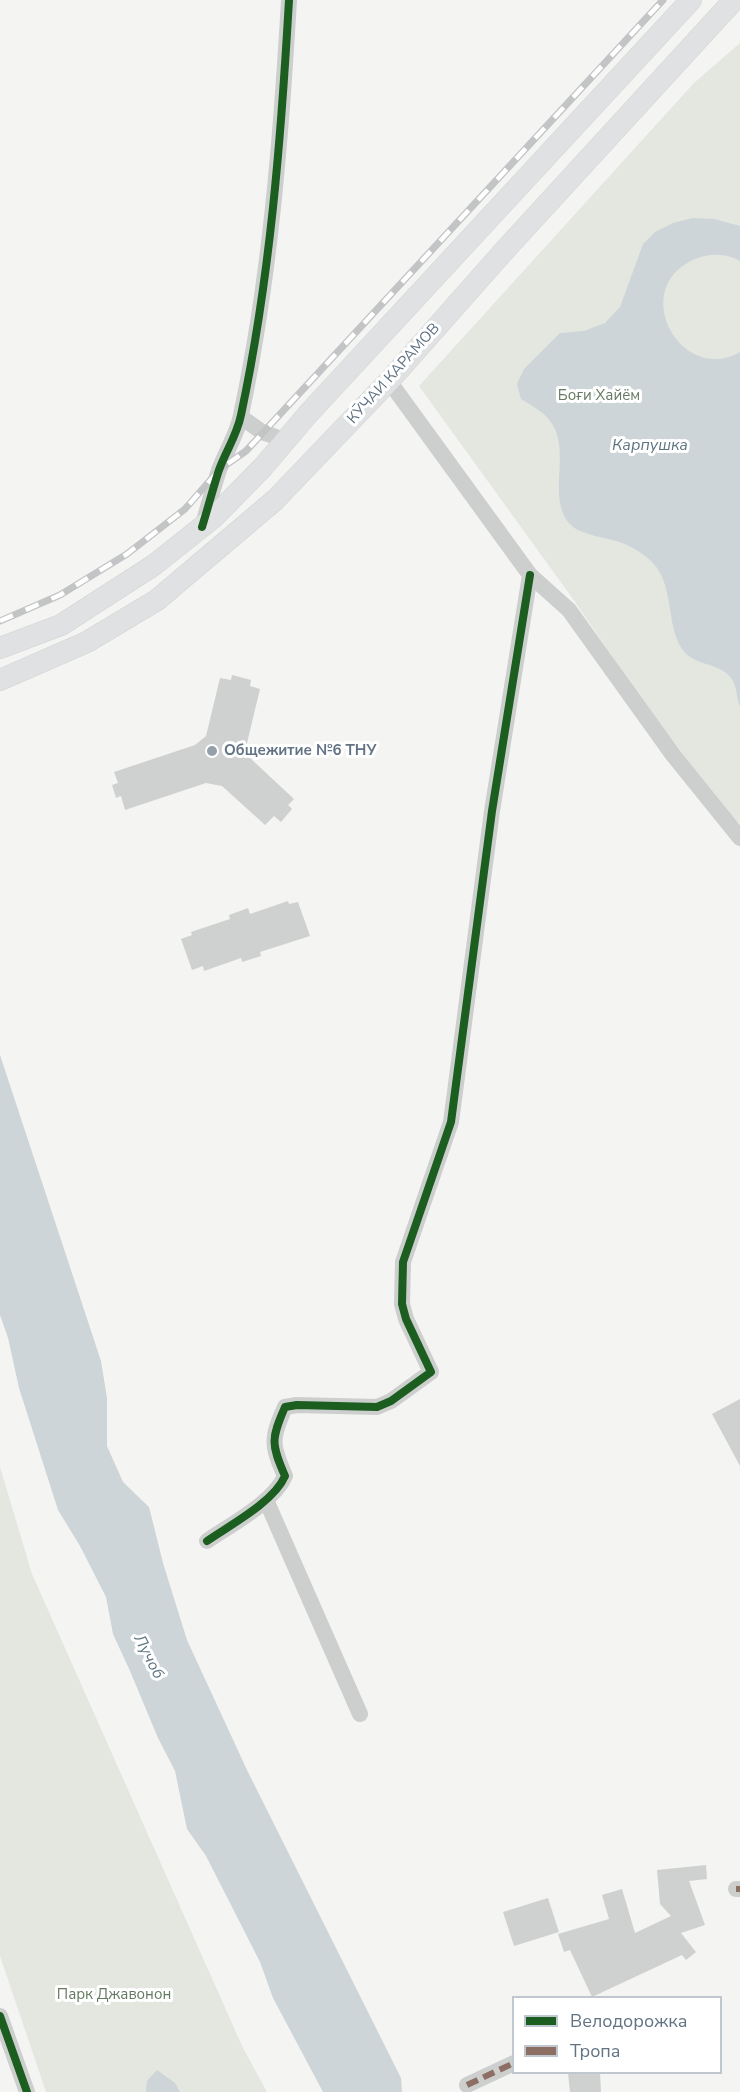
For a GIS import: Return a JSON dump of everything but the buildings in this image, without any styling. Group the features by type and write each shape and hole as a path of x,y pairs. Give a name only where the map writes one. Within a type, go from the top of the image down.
{"main road":[{"path":"0,648 61,625 154,565 213,518 287,441 316,406 691,0"},
{"name":"КӮЧАИ КАРАМОВ","path":"0,680 87,642 157,600 275,500 390,381 504,251 734,0"},
{"path":"480,228 504,251"}],"street":[{"path":"202,527 220,469 241,417 262,293 280,140 290,0"},
{"path":"390,381 530,575 570,610 673,755 740,838"},
{"path":"241,417 262,432 287,441"},
{"path":"207,1541 266,1500 282,1483 285,1476 275,1454 273,1438 285,1407 297,1405 377,1407 392,1401 431,1372 406,1319 402,1304 402,1262 451,1122 492,811 530,575"},
{"path":"266,1500 360,1714"},
{"path":"0,2016 27,2092"},
{"path":"467,2085 512,2063"}],"green space":[{"name":"Боғи Хайём","path":"740,43 740,824 705,792 573,599 419,386 694,83"},
{"name":"Парк Джавонон","path":"0,1467 32,1574 243,2048 267,2092 46,2092 0,1956"}],"water":[{"name":"Карпушка","path":"693,218 714,219 740,226 740,261 729,256 718,255 695,259 675,273 665,291 664,310 670,329 682,345 699,356 718,359 740,352 740,707 733,681 728,674 691,657 679,644 672,622 666,588 657,568 649,559 625,544 588,534 571,525 560,502 560,460 556,433 544,414 521,399 517,384 524,369 560,333 584,331 605,323 620,307 643,244 655,232 673,223"},
{"name":"Лучоб","path":"0,1055 101,1361 107,1398 107,1446 123,1482 149,1507 163,1563 187,1640 247,1770 401,2078 402,2092 323,2092 273,1998 260,1962 206,1856 187,1829 175,1771 158,1738 113,1634 106,1597 80,1546 58,1510 19,1388 8,1338 0,1315"},
{"path":"157,2070 175,2083 180,2092 146,2092 147,2081"}],"railway":[{"path":"0,621 60,595 127,554 185,509 220,469 246,451 663,0"}],"marked path":[{"path":"467,2085 512,2064"}],"cycle path":[{"path":"202,527 219,470 239,422 260,312 278,157 289,0"},
{"path":"207,1541 262,1504 285,1476 274,1442 285,1407 297,1405 377,1407 391,1401 431,1372 406,1319 402,1304 403,1262 451,1122 492,811 530,575"},
{"path":"0,2016 27,2092"}],"place":[{"name":"Общежитие №6 ТНУ","path":"212,751"}]}
